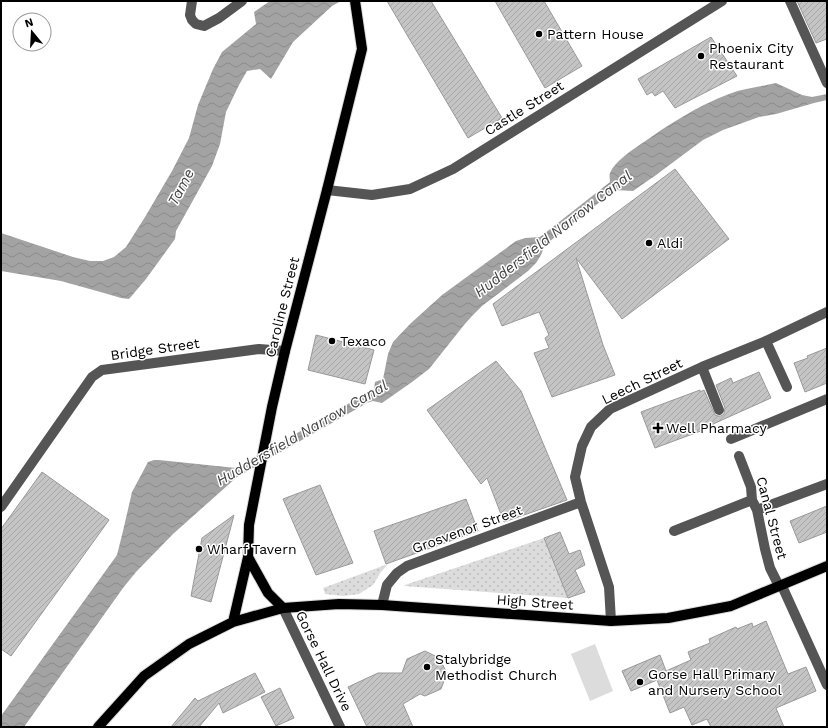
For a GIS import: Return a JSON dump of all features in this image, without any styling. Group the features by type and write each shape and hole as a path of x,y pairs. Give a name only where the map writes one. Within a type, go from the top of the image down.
{"main road":[{"name":"Caroline Street","path":"233,622 248,558 249,525 263,449 285,351 362,49 355,1"},
{"path":"248,558 268,593 283,608"},
{"name":"High Street","path":"98,727 144,676 189,644 233,622 283,608 339,604 382,605 611,621 668,618 731,606 827,566"}],"street":[{"path":"192,1 190,15 192,20 196,24 204,26 219,18 242,1"},
{"name":"Castle Street","path":"327,190 372,195 410,189 453,169 722,1"},
{"path":"790,1 827,82"},
{"name":"Leech Street","path":"611,621 609,587 581,502 575,476 582,446 591,427 610,409 702,367 766,341 827,312"},
{"path":"766,341 786,387"},
{"name":"Bridge Street","path":"1,506 92,377 102,370 259,349 285,351"},
{"path":"702,367 719,410"},
{"path":"731,439 827,399"},
{"name":"Canal Street","path":"739,456 751,487 752,500 757,510 770,568 827,685"},
{"path":"757,510 827,484"},
{"path":"674,531 752,500"},
{"name":"Grosvenor Street","path":"382,605 387,585 397,573 407,566 581,502"},
{"name":"Gorse Hall Drive","path":"283,608 340,727"}],"shaded area":[{"path":"544,538 568,598 404,586 405,585"},
{"path":"388,564 373,585 359,594 344,596 325,594 323,588"},
{"path":"595,644 613,691 590,701 571,654"}],"water":[{"name":"Tame","path":"270,1 341,1 332,6 293,42 271,79 260,69 247,71 226,112 220,144 212,166 176,231 175,239 146,279 129,299 61,281 1,271 1,233 73,257 90,261 103,261 114,257 126,247 172,171 189,138 198,105 222,52 256,24 254,12"},
{"name":"Huddersfield Narrow Canal","path":"776,83 802,95 812,97 827,94 827,100 776,114 759,117 723,130 703,140 633,191 615,190 545,245 536,263 528,271 482,306 464,325 429,369 412,382 382,403 373,401 367,403 237,477 173,534 136,572 24,727 1,727 1,716 117,555 132,492 148,462 159,460 236,468 374,389 375,382 383,379 388,354 393,342 410,324 442,295 516,241 525,238 540,237 610,182 610,174 612,169 619,160 628,153 672,123 706,104 735,92"}],"building":[{"path":"387,1 431,1 502,118 468,138"},
{"name":"Pattern House","path":"495,1 544,1 582,66 545,88"},
{"path":"797,1 827,1 827,39 816,43"},
{"name":"Phoenix City Restaurant","path":"711,37 737,76 675,108 663,91 655,96 652,92 647,95 638,79"},
{"path":"675,169 729,239 622,319 576,258 603,345 615,375 552,397 534,353 549,348 545,338 549,335 539,312 502,326 493,304"},
{"path":"316,335 374,350 365,384 308,370"},
{"path":"827,348 827,383 805,392 794,363 808,358 807,356"},
{"path":"496,361 521,391 567,500 504,522 487,478 481,484 427,410"},
{"path":"759,372 771,398 713,424 714,426 655,448 641,412 700,390 700,392 704,390 715,415 721,416 724,414 725,408 716,385 731,378 733,383"},
{"path":"42,472 109,520 11,656 1,649 1,529"},
{"path":"320,485 353,563 316,575 283,499"},
{"path":"466,499 478,531 386,564 374,531"},
{"path":"827,506 827,532 799,543 790,521"},
{"path":"234,515 211,602 191,596 202,538"},
{"path":"560,532 569,554 580,550 585,565 575,570 585,592 568,598 544,538"},
{"path":"766,621 788,674 806,667 816,691 776,708 784,727 711,727 707,719 692,725 684,707 670,713 657,680 631,691 622,671 660,655 666,671 691,660 688,652 710,643 709,639 736,627 737,629 752,623 753,627"},
{"path":"425,651 439,658 447,673 441,689 425,696 420,694 403,704 413,727 367,727 348,687 378,673 402,673 407,659"},
{"path":"255,673 265,692 223,713 219,703 199,727 171,727 195,698 198,701"},
{"path":"280,688 294,718 276,726 261,697"}],"place":[{"name":"Pattern House","path":"539,34"},
{"name":"Phoenix City Restaurant","path":"701,56"},
{"name":"Aldi","path":"649,243"},
{"name":"Texaco","path":"332,341"},
{"name":"Well Pharmacy","path":"658,428"},
{"name":"Wharf Tavern","path":"199,549"},
{"name":"Stalybridge Methodist Church","path":"427,667"},
{"name":"Gorse Hall Primary and Nursery School","path":"640,682"}]}
